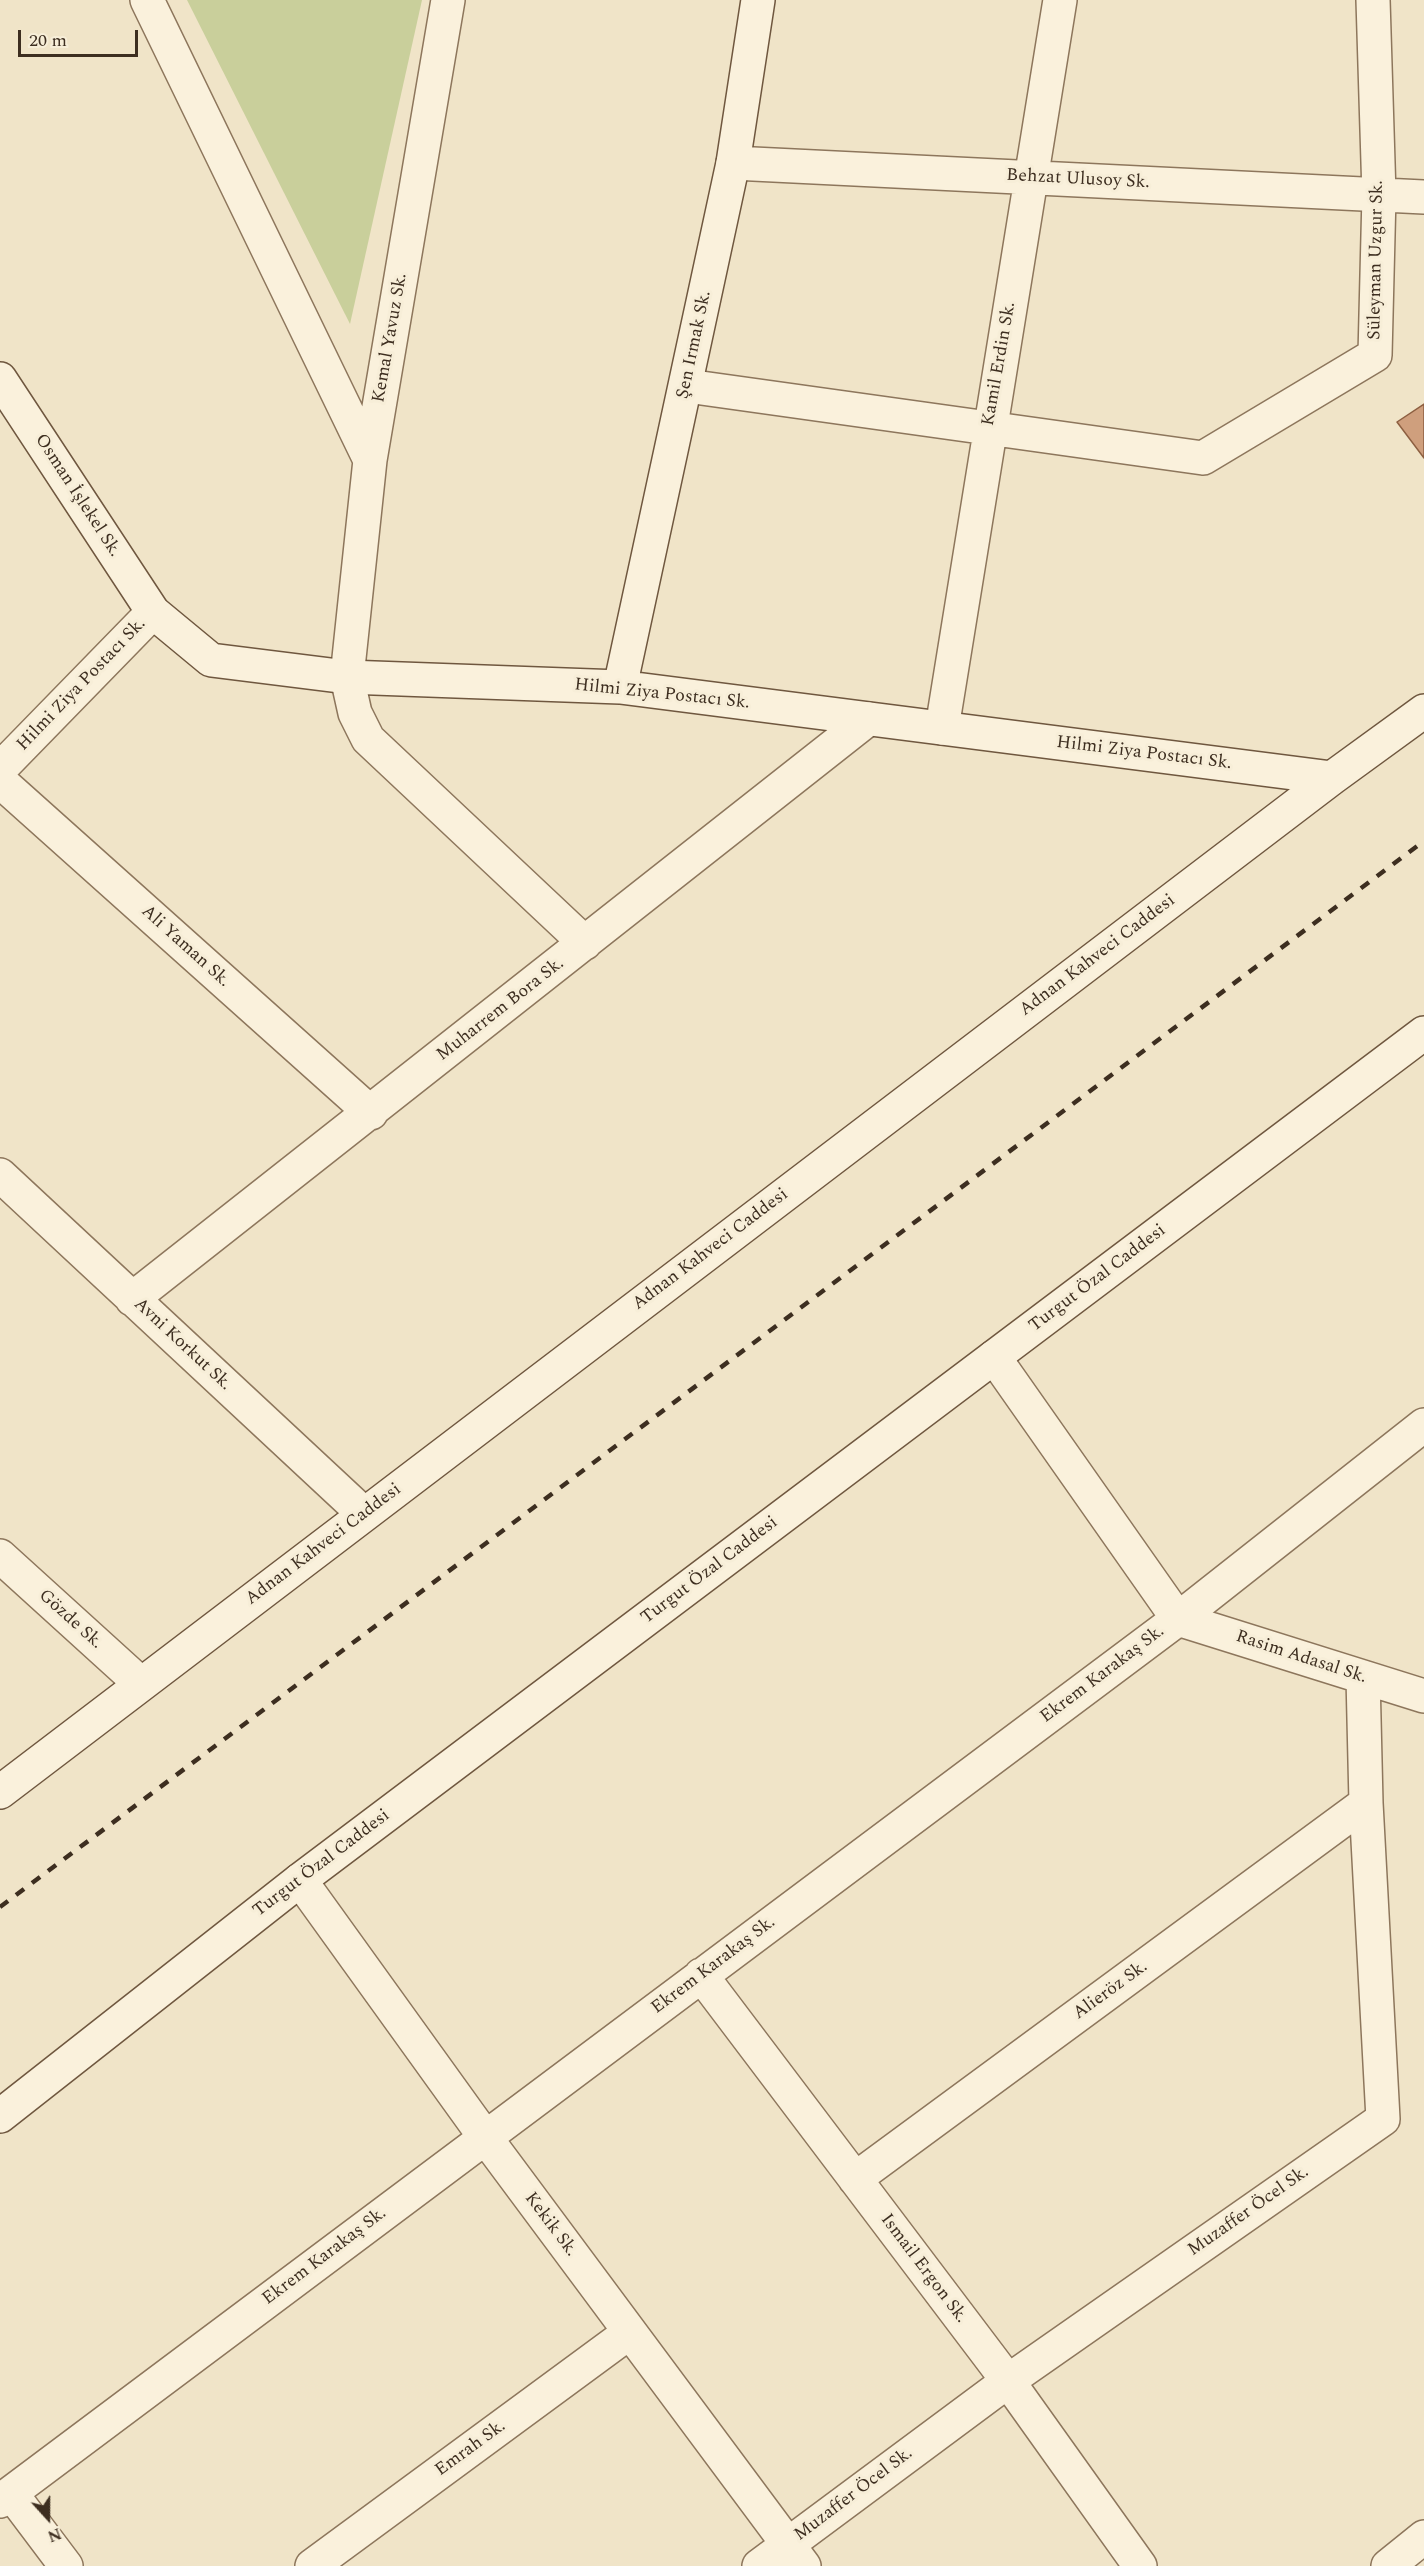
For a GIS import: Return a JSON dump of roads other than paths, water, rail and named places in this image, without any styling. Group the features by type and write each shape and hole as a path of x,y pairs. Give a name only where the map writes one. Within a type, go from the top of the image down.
{"street":[{"path":"147,0 370,460"},
{"name":"Kemal Yavuz Sk.","path":"448,0 370,460 347,677 355,713 368,739 585,943"},
{"name":"Şen Irmak Sk.","path":"620,687 687,386 733,163 758,0"},
{"name":"Kamil Erdin Sk.","path":"942,728 1060,0"},
{"name":"Süleyman Uzgur Sk.","path":"989,428 1203,458 1375,355 1379,195 1373,0"},
{"name":"Behzat Ulusoy Sk.","path":"733,163 1424,197"},
{"name":"Osman İşlekel Sk.","path":"0,380 153,612"},
{"path":"687,386 989,428"},
{"name":"Hilmi Ziya Postacı Sk.","path":"0,769 153,612 211,660 347,677 620,687 1332,778"},
{"name":"Adnan Kahveci Caddesi","path":"0,1792 1332,778 1424,711"},
{"name":"Muharrem Bora Sk.","path":"132,1299 371,1113 868,719"},
{"name":"Ali Yaman Sk.","path":"0,781 371,1113"},
{"name":"Turgut Özal Caddesi","path":"0,2116 300,1880 1424,1033"},
{"name":"Avni Korkut Sk.","path":"0,1175 364,1514"},
{"path":"994,1358 1178,1619"},
{"name":"Ekrem Karakaş Sk.","path":"6,2497 1178,1619 1424,1425"},
{"name":"Gözde Sk.","path":"0,1556 141,1684"},
{"name":"Rasim Adasal Sk.","path":"1178,1619 1424,1696"},
{"name":"Muzaffer Öcel Sk.","path":"759,2566 796,2555 1008,2381 1383,2119 1366,1803 1363,1677"},
{"name":"Alieröz Sk.","path":"855,2179 1366,1803"},
{"name":"Kekik Sk.","path":"300,1880 485,2138 796,2555"},
{"name":"Ismail Ergon Sk.","path":"701,1976 1008,2381 1140,2566"},
{"name":"Emrah Sk.","path":"312,2566 630,2332"},
{"path":"6,2497 66,2566"},
{"path":"1388,2566 1424,2537"}],"railway":[{"path":"0,1907 1424,841"}]}
